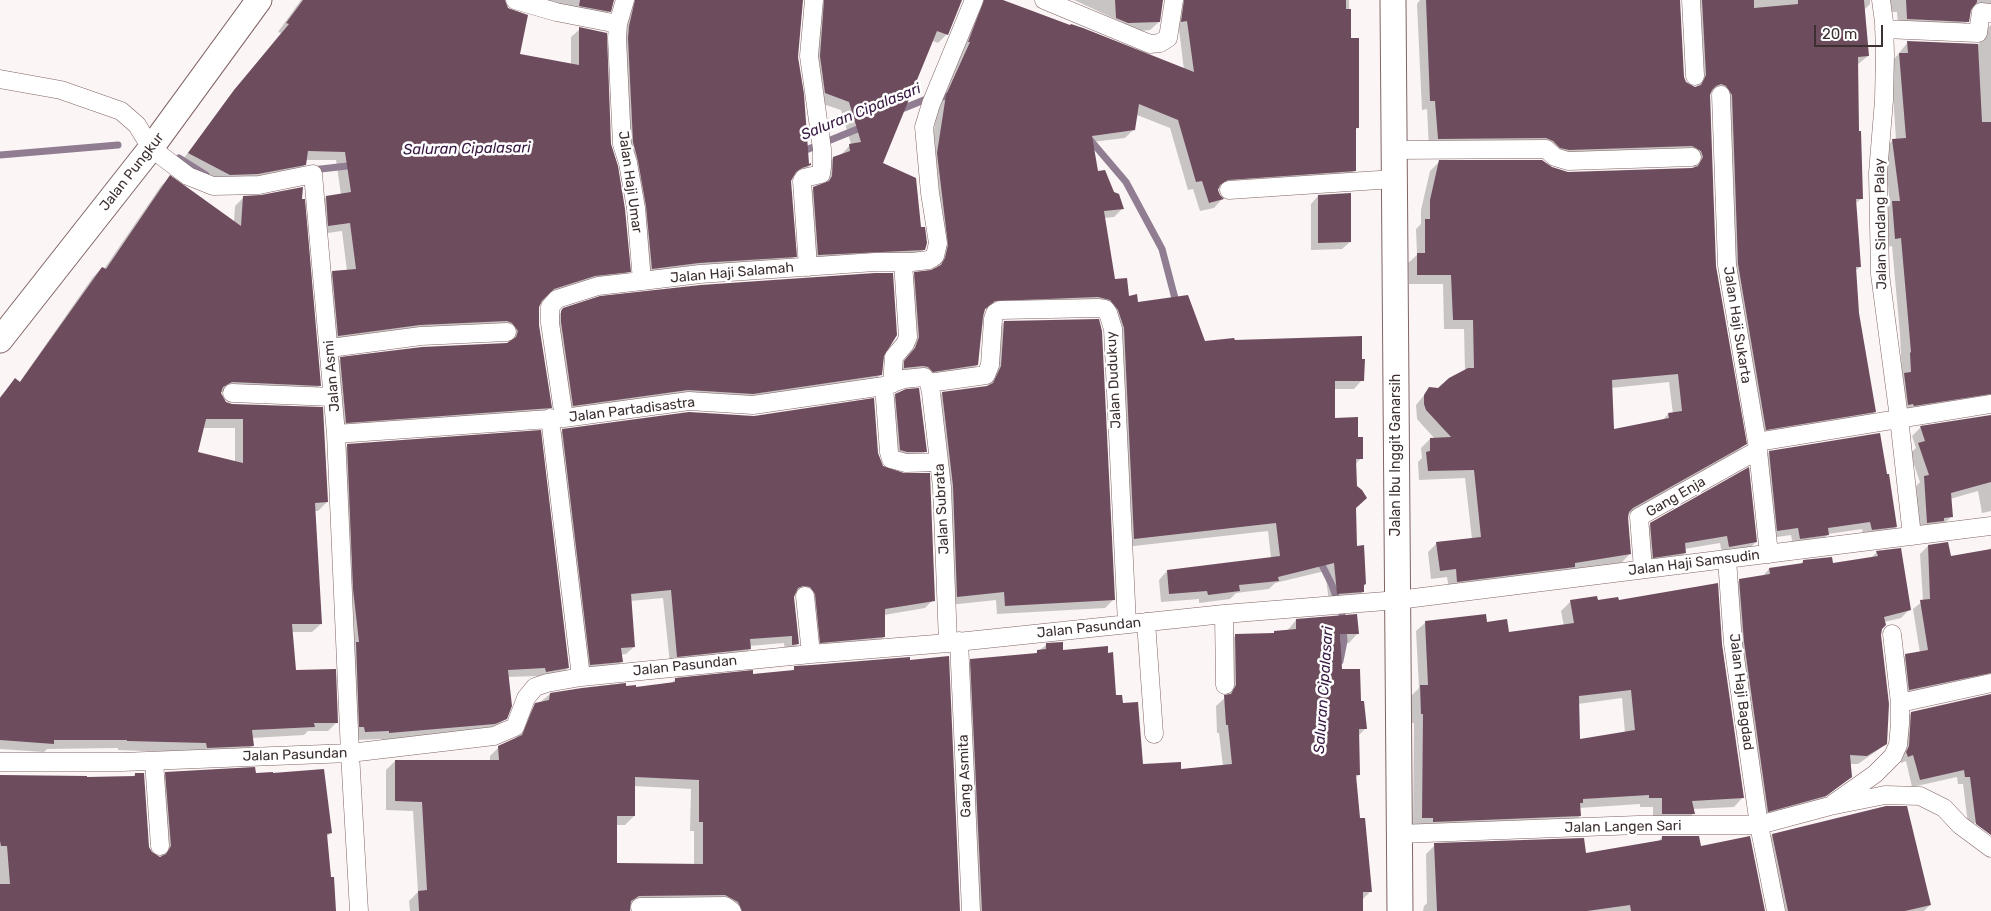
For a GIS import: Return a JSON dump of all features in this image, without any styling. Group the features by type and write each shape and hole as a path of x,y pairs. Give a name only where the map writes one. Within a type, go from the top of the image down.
{"main road":[{"name":"Jalan Pungkur","path":"0,340 151,148 260,0"},
{"name":"Jalan Ibu Inggit Ganarsih","path":"1393,0 1400,911"}],"street":[{"path":"515,0 556,12 618,24"},
{"name":"Jalan Haji Umar","path":"625,0 618,24 622,144 627,159 636,208 642,281"},
{"name":"Jalan Haji Salamah","path":"642,281 700,274 808,267 802,181 804,178 821,174 821,140 810,56 814,0"},
{"path":"808,267 929,260 937,251 938,243 930,192 924,127 974,0"},
{"path":"1044,0 1150,44 1160,43 1168,38 1174,0"},
{"path":"1691,0 1695,76"},
{"name":"Jalan Sindang Palay","path":"1881,0 1884,29 1884,100 1878,173 1880,274 1900,418 1912,536"},
{"path":"1884,29 1977,33 1980,30 1981,12 1991,13"},
{"path":"0,79 61,90 121,111 137,125 151,148"},
{"name":"Jalan Haji Sukarta","path":"1721,95 1727,265 1757,446 1770,554"},
{"name":"Jalan Asmi","path":"151,148 188,176 213,186 259,185 313,174 334,397 359,911"},
{"path":"1394,150 1546,149 1555,157 1568,161 1692,157"},
{"path":"1229,190 1394,179"},
{"path":"903,262 908,337 905,344 894,357 888,385 889,452 891,459 906,464 939,462"},
{"path":"581,677 557,418 550,307 557,299 598,286 642,281"},
{"name":"Jalan Dudukuy","path":"926,380 986,375 990,365 992,319 1000,310 1105,309 1113,329 1127,624"},
{"path":"330,348 421,336 507,332"},
{"name":"Jalan Partadisastra","path":"336,434 557,418 689,401 753,405 888,385 910,378 926,380"},
{"name":"Jalan Subrata","path":"926,380 942,486 953,642"},
{"path":"232,393 334,397"},
{"path":"1757,446 1900,418 1991,404"},
{"name":"Gang Enja","path":"1643,569 1640,517 1757,446"},
{"name":"Jalan Haji Samsudin","path":"1398,600 1991,526"},
{"name":"Jalan Haji Bagdad","path":"1728,559 1733,643 1759,825"},
{"path":"805,596 812,654"},
{"name":"Jalan Pasundan","path":"0,762 154,761 350,754 494,736 515,727 526,698 535,687 581,677 1224,614 1398,600"},
{"path":"1224,614 1225,685"},
{"path":"1146,622 1154,734"},
{"path":"1830,806 1875,774 1893,756 1898,745 1900,703 1892,634"},
{"name":"Gang Asmita","path":"953,642 970,911"},
{"path":"1900,703 1991,683"},
{"path":"154,761 160,846"},
{"name":"Jalan Langen Sari","path":"1399,834 1638,825 1759,825 1830,806 1885,795 1920,796 1944,808 1960,825 1991,848"},
{"path":"1759,825 1776,911"},
{"path":"640,907 725,906 732,911"}],"building":[{"path":"303,0 505,0 508,8 528,15 520,54 579,65 579,27 607,33 611,144 618,166 625,209 631,272 595,276 554,289 542,301 539,307 539,325 552,408 346,423 340,357 422,347 507,343 516,337 518,331 512,323 507,321 420,325 338,336 332,271 356,269 350,223 328,226 326,196 351,192 345,152 308,151 306,165 258,174 230,175 188,153 234,90 289,24 286,23"},
{"path":"580,0 614,0 611,12 579,6"},
{"path":"635,0 803,0 798,57 804,94 809,164 811,163 811,165 796,172 791,181 797,257 699,263 652,269 646,206 633,142 628,38"},
{"path":"824,0 962,0 948,35 937,31 883,163 916,178 921,227 925,227 927,243 925,250 818,255 813,187 829,181 832,176 833,157 850,151 849,144 861,142 849,102 825,93 820,56"},
{"path":"984,0 1003,0 1083,28 1194,72 1187,21 1181,22 1184,0 1346,0 1346,9 1351,9 1351,38 1359,38 1359,128 1356,128 1356,171 1228,180 1220,185 1218,190 1224,199 1209,203 1202,181 1196,182 1178,120 1139,104 1135,130 1092,136 1098,171 1105,170 1114,192 1119,194 1124,209 1104,211 1115,279 1127,278 1129,296 1137,294 1138,302 1188,295 1205,341 1234,338 1235,340 1362,336 1362,359 1365,359 1364,381 1335,381 1335,418 1358,417 1358,437 1363,437 1363,459 1356,459 1357,486 1367,498 1356,508 1357,546 1364,545 1366,584 1364,585 1364,592 1337,594 1334,563 1278,577 1279,581 1239,585 1240,591 1208,595 1207,591 1169,594 1167,570 1280,556 1276,523 1134,539 1124,328 1118,310 1110,300 1098,297 995,301 985,309 983,316 978,365 933,372 928,367 923,366 904,368 904,361 915,348 919,337 914,272 931,270 941,265 948,245 937,153 946,95 970,42 968,42"},
{"path":"1115,0 1163,0 1160,22 1128,23 1116,18"},
{"path":"1426,0 1680,0 1684,77 1686,82 1695,87 1701,85 1706,75 1702,0 1754,0 1754,8 1798,4 1798,0 1864,0 1869,56 1858,57 1859,131 1861,131 1863,199 1856,199 1861,267 1856,267 1859,313 1876,412 1766,430 1738,264 1732,95 1726,86 1721,84 1712,90 1710,95 1716,266 1747,444 1633,508 1629,512 1628,518 1631,554 1575,563 1575,567 1457,582 1456,569 1440,571 1436,542 1481,537 1474,470 1428,471 1426,452 1430,451 1430,438 1451,437 1426,410 1424,395 1429,387 1438,388 1449,378 1468,368 1474,368 1473,320 1453,320 1451,275 1417,275 1417,253 1425,253 1425,219 1430,219 1430,200 1439,160 1542,160 1552,167 1568,172 1692,168 1698,166 1703,157 1701,151 1692,146 1569,150 1560,148 1553,141 1546,138 1438,139 1435,101 1430,101","holes":["1678,374 1682,411 1668,413 1669,418 1614,429 1612,380"]},
{"path":"1906,0 1977,0 1977,2 1971,10 1969,22 1907,19"},
{"path":"1907,41 1978,44 1982,122 1991,122 1991,394 1914,406 1913,404 1908,405 1904,373 1911,372 1911,352 1901,238 1895,239 1892,201 1900,201 1892,139 1906,138 1899,53 1908,53"},
{"path":"170,175 241,226 243,196 261,195 303,187 302,199 305,199 321,386 232,382 223,387 221,393 226,402 232,404 323,407 328,502 315,503 322,624 292,624 296,670 336,669 338,723 314,723 315,727 252,730 254,746 207,748 206,743 54,740 54,744 0,740 0,398 15,378 20,382 102,267 106,269","holes":["206,419 243,419 243,463 198,452"]},
{"path":"1351,193 1351,242 1318,243 1318,195"},
{"path":"893,273 897,335 884,356 882,375 753,394 688,390 573,406 561,322 561,311 563,308 600,296 701,285"},
{"path":"1099,319 1102,331 1115,600 1005,606 1004,592 957,597 953,486 942,392 987,386 993,383 1001,366 1004,321"},
{"path":"919,388 927,452 907,452 900,450 895,394 906,389"},
{"path":"874,398 878,453 883,466 904,473 930,473 935,601 885,609 885,637 820,643 815,594 810,587 803,586 798,588 794,597 799,644 792,645 792,636 750,639 751,649 677,657 671,590 631,594 635,647 621,648 623,662 590,665 562,429 689,412 754,416"},
{"path":"1991,415 1991,482 1951,493 1953,517 1944,518 1944,521 1927,523 1924,476 1929,475 1918,443 1925,441 1920,426"},
{"path":"541,430 569,668 546,672 545,668 508,670 512,706 507,719 495,724 389,733 389,731 365,732 364,727 359,727 356,642 359,642 353,589 347,444"},
{"path":"1880,433 1887,474 1889,474 1897,527 1872,530 1870,522 1828,528 1829,535 1800,539 1798,528 1777,531 1769,451"},
{"path":"1749,467 1757,542 1729,547 1727,536 1685,543 1686,553 1653,558 1650,523"},
{"path":"1948,542 1951,556 1991,549 1991,673 1909,690 1905,654 1928,650 1920,600 1930,599 1928,545"},
{"path":"1901,548 1911,610 1884,617 1886,625 1882,629 1881,635 1889,704 1887,744 1867,756 1850,755 1852,777 1826,796 1768,812 1744,642 1739,579 1770,574 1769,568 1803,563 1803,560 1832,557 1833,563 1878,556 1876,551"},
{"path":"1718,583 1722,644 1744,798 1692,801 1695,814 1662,814 1662,798 1649,798 1649,795 1583,799 1583,803 1580,803 1581,816 1433,822 1433,818 1422,818 1423,714 1421,714 1420,685 1428,685 1425,621 1486,614 1487,622 1507,619 1509,632 1574,623 1570,600 1597,596 1598,600 1618,597 1619,600","holes":["1631,690 1635,730 1580,739 1579,696"]},
{"path":"1357,614 1359,634 1340,634 1342,669 1360,669 1361,701 1364,701 1367,729 1359,729 1360,775 1356,775 1360,818 1365,818 1372,892 1363,892 1363,911 982,911 970,659 1037,653 1037,650 1046,649 1046,643 1063,642 1063,650 1108,646 1108,653 1113,652 1116,695 1122,695 1123,703 1138,702 1143,764 1181,762 1181,769 1232,764 1224,695 1231,694 1236,685 1235,634 1274,633 1274,631 1296,629 1296,619"},
{"path":"949,656 960,911 742,911 738,902 725,895 639,896 631,901 630,911 419,911 418,891 427,890 422,802 395,801 395,760 499,760 498,746 522,735 535,703 549,700 550,693 626,683 626,686 636,685 636,687 675,682 675,678 753,670 753,674 794,670 794,666 910,657 910,660","holes":["635,777 699,780 699,822 703,822 703,864 617,863 617,816 635,816"]},
{"path":"1991,694 1991,835 1976,824 1970,777 1965,777 1964,770 1920,780 1913,755 1908,757 1906,752 1909,746 1911,712"},
{"path":"255,767 256,773 324,769 332,833 327,834 331,877 334,877 336,911 0,911 0,884 10,884 7,846 1,846 0,841 0,775 87,777 135,776 135,773 144,773 149,847 152,852 160,857 166,854 171,846 165,772"},
{"path":"1886,806 1907,806 1931,905 1905,911 1788,911 1772,834"},
{"path":"1662,836 1699,836 1701,846 1750,836 1765,911 1631,911 1630,905 1587,911 1437,911 1434,843 1584,838 1586,853 1662,840"}],"waterway":[{"name":"Saluran Cipalasari","path":"897,111 924,100 954,95"},
{"name":"Saluran Cipalasari","path":"801,152 865,126"},
{"name":"Saluran Cipalasari","path":"1086,135 1126,182 1162,249 1177,306"},
{"name":"Saluran Cipalasari","path":"0,155 118,145"},
{"name":"Saluran Cipalasari","path":"179,158 206,175"},
{"name":"Saluran Cipalasari","path":"312,170 356,165"},
{"name":"Saluran Cipalasari","path":"1318,557 1332,585 1342,614 1344,641 1340,661"}]}
